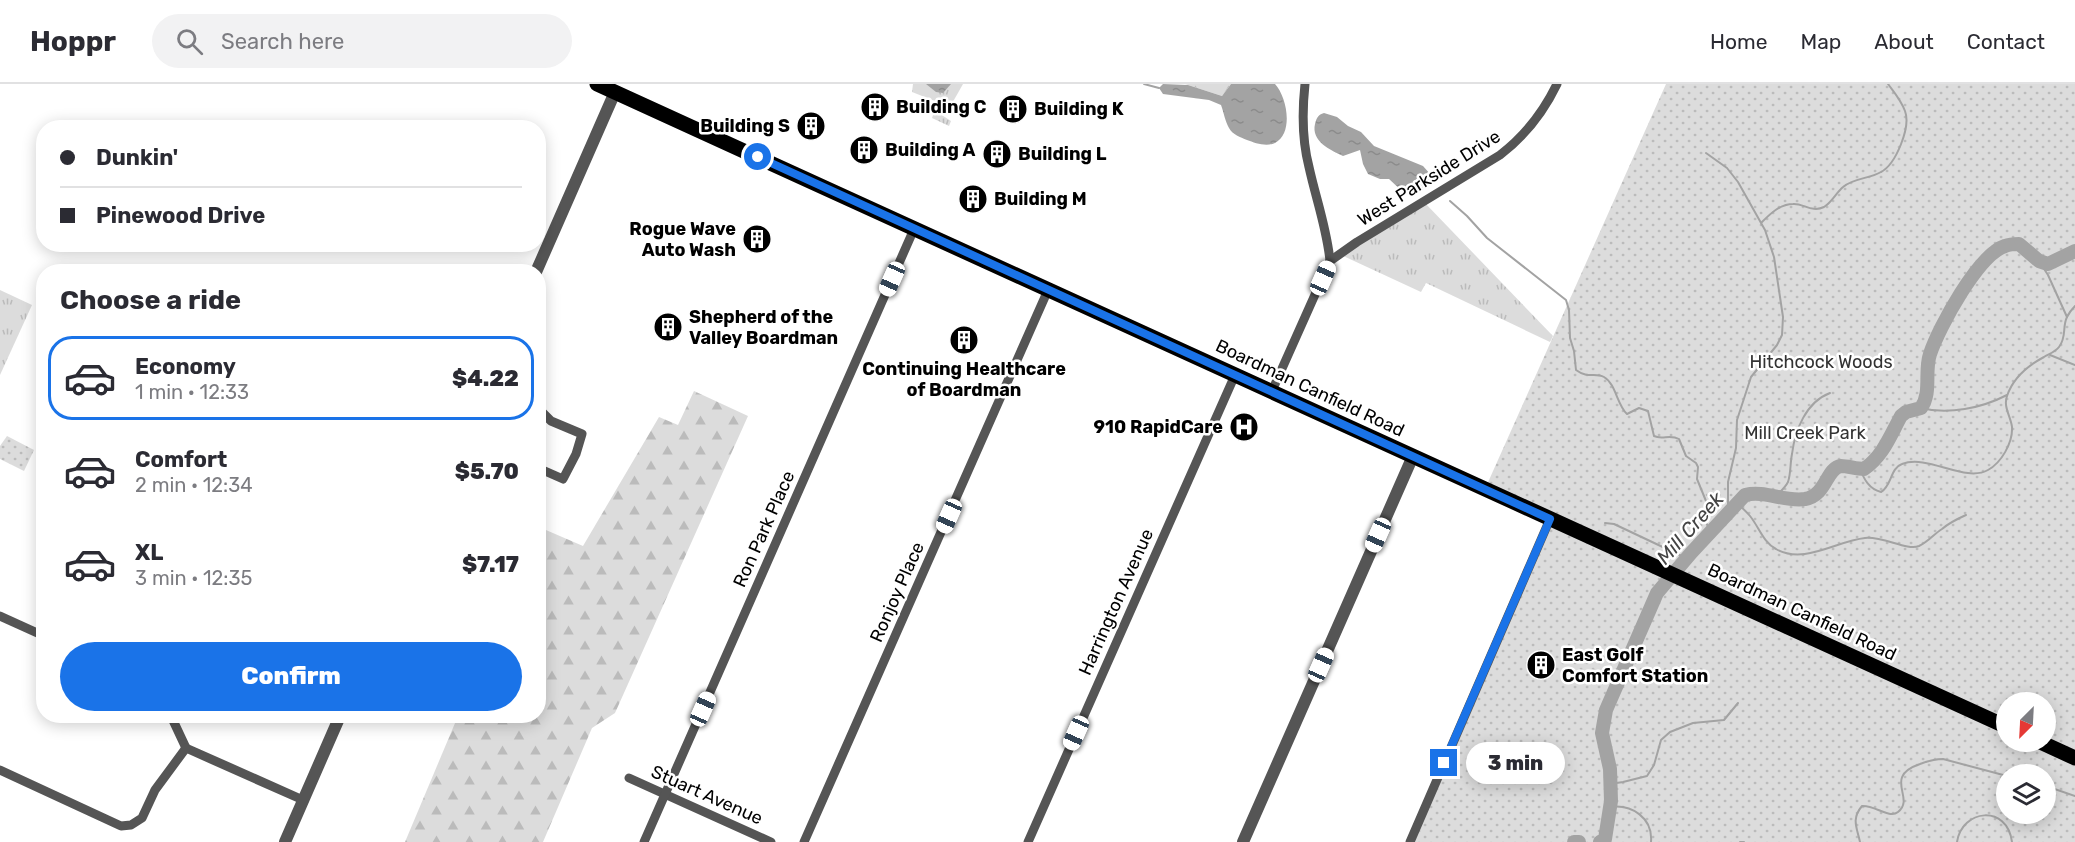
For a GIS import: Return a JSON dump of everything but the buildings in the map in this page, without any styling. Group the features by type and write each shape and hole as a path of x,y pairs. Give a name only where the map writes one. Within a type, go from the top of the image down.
{"main road":[{"name":"Boardman Canfield Road","path":"597,84 617,88 914,229 1996,722"},
{"path":"2056,749 2075,758"}],"street":[{"path":"1272,391 1330,261 1325,226 1306,151 1303,115 1305,84"},
{"name":"West Parkside Drive","path":"1330,261 1357,242 1500,155 1531,127 1557,84"},
{"path":"546,249 617,88"},
{"name":"Ron Park Place","path":"644,842 914,229"},
{"name":"Ronjoy Place","path":"804,842 1048,290"},
{"name":"Harrington Avenue","path":"1028,842 1235,375"},
{"path":"546,416 551,421 582,434 576,454 563,479 546,472"},
{"path":"1243,842 1413,456"},
{"path":"1410,842 1550,519"},
{"path":"0,616 36,632"},
{"path":"174,723 186,748 303,800"},
{"path":"285,842 337,723"},
{"path":"0,770 121,826 131,825 142,818 155,790 186,748"},
{"name":"Stuart Avenue","path":"629,778 771,842"}],"green space":[{"path":"913,84 963,84 950,107 912,92"},
{"path":"1185,84 1231,84 1222,96"},
{"name":"Mill Creek Park","path":"1666,84 2075,84 2075,842 1410,842 1550,519 1485,489"},
{"path":"930,110 951,121 949,126 932,118"},
{"path":"1424,202 1553,336 1550,342 1426,283 1421,292 1339,254"},
{"path":"0,290 32,305 0,375"},
{"path":"694,391 748,416 615,713 592,728 543,842 405,842 455,723 546,723 546,530 583,546 659,417 678,425"},
{"path":"7,436 34,450 24,471 0,459 0,446"}],"water":[{"path":"926,84 951,84 943,93 936,92"},
{"path":"1163,84 1188,85 1222,96 1231,84 1275,84 1283,97 1287,115 1285,131 1275,143 1268,145 1247,140 1237,136 1231,130 1226,123 1221,105 1209,100 1163,94 1159,88"},
{"path":"1324,113 1337,117 1348,126 1361,132 1374,146 1423,166 1431,175 1428,184 1417,191 1403,192 1389,179 1380,179 1368,174 1360,150 1343,156 1327,148 1319,140 1315,130 1317,118"}],"waterway":[{"path":"1144,84 1159,88"},
{"path":"1762,222 1776,210 1788,204 1820,209 1847,184 1887,168 1897,153 1906,126 1902,103 1888,84"},
{"path":"1706,153 1727,168 1738,182 1765,230 1774,257 1783,317 1782,335 1777,345 1751,377 1737,420 1736,448 1728,482 1728,512"},
{"path":"1450,201 1487,238 1566,300 1576,370 1608,380 1627,414 1639,408 1648,411 1654,436 1679,439 1686,456 1698,467 1697,479 1706,501 1706,522 1710,532"},
{"name":"Mill Creek","path":"1600,842 1605,839 1611,801 1610,769 1602,733 1606,710 1657,593 1745,495 1760,494 1805,499 1818,492 1836,468 1841,466 1864,469 1871,464 1886,445 1901,416 1906,412 1921,408 1927,389 1928,361 1942,327 1972,277 1994,252 2007,245 2019,244 2039,261 2048,264 2075,251"},
{"path":"2039,261 2067,317"},
{"path":"1860,469 1870,486 1881,492 1887,486 1895,469 1902,464 1923,463 1969,473 1979,473 1993,467 2005,452 2011,439 2012,427 2006,404 2010,390 2026,369 2059,347 2063,340 2067,317 2075,306"},
{"path":"2050,355 2075,365"},
{"path":"1775,497 1788,482 1794,445 1803,418 1814,403 1830,393"},
{"path":"1921,408 1942,411 1965,409 1987,404 2007,395"},
{"path":"1737,503 1750,516 1772,546 1787,553 1798,554 1820,551 1865,538 1879,539 1908,547 1919,546 1947,525 1966,515"},
{"path":"1605,523 1614,524 1686,558"},
{"path":"1610,784 1647,776 1654,765 1661,740 1670,732 1693,723 1724,720 1738,703"},
{"path":"1860,842 1856,819 1862,806 1890,814 1898,812 1904,800 1901,781 1909,769 1931,760 1943,759 1996,773"},
{"path":"2056,789 2075,796"},
{"path":"1610,807 1626,808 1640,814 1649,826 1651,842"},
{"path":"1957,842 1967,823 1975,817 1985,815 2002,821 2012,842"},
{"name":"Mill Creek","path":"1574,842 1579,842"}],"place":[{"name":"Building C","path":"875,107"},
{"name":"Building K","path":"1013,109"},
{"name":"Building S","path":"811,126"},
{"name":"Building A","path":"864,150"},
{"name":"Building L","path":"997,154"},
{"name":"Building M","path":"973,199"},
{"name":"Rogue Wave Auto Wash","path":"757,239"},
{"name":"Shepherd of the Valley Boardman","path":"668,327"},
{"name":"Continuing Healthcare of Boardman","path":"964,340"},
{"name":"910 RapidCare","path":"1244,427"},
{"name":"East Golf Comfort Station","path":"1541,665"}],"route":[{"path":"758,157 1550,519 1444,763"}],"park label":[{"name":"Hitchcock Woods","path":"1821,362"}]}
